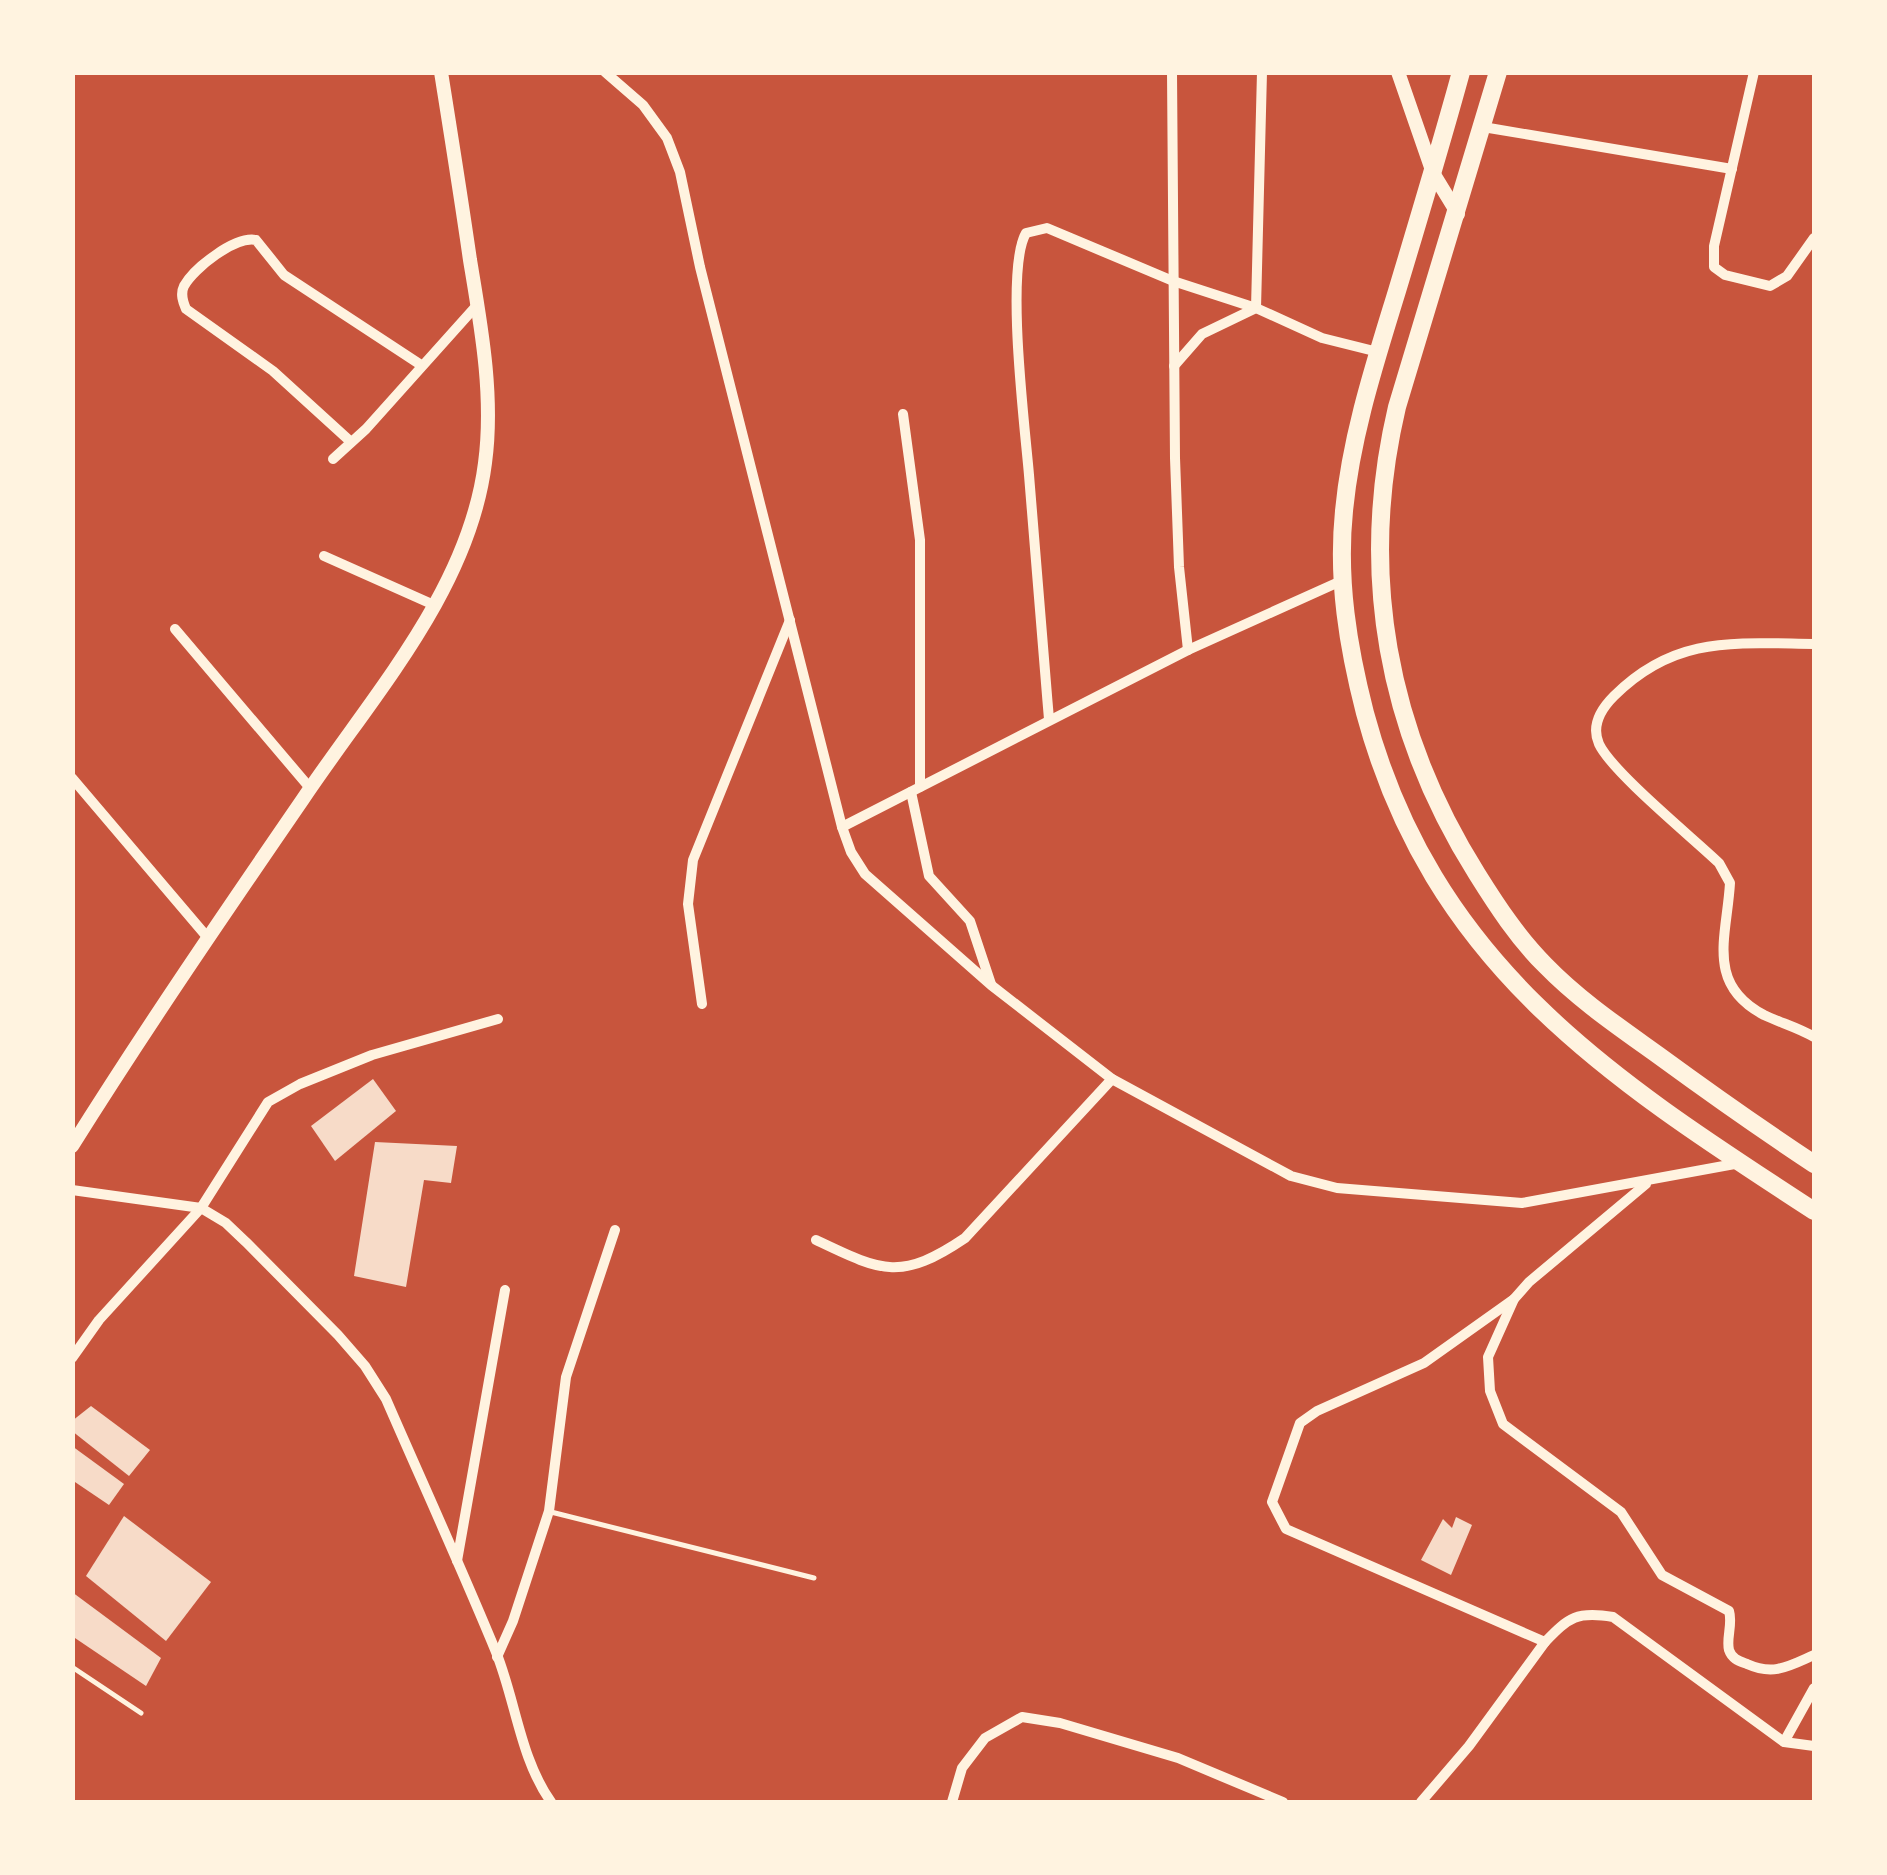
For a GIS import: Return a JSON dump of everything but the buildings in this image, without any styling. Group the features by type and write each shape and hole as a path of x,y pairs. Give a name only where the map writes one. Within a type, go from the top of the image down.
{"main road":[{"path":"1462,72 1378,352 1350,466 1344,509 1341,581 1352,658 1379,760 1412,840 1464,923 1503,972 1572,1040 1741,1163 1814,1210"},
{"path":"1498,72 1387,450 1382,496 1382,614 1406,730 1441,813 1491,897 1546,966 1601,1014 1814,1164"}],"street":[{"path":"72,1146 434,605 462,552 479,500 489,415 478,304 441,72"},
{"path":"605,72 644,105 667,138 680,172 700,267 842,826 865,874 992,985 1112,1079 1290,1176 1336,1188 1522,1203 1741,1163"},
{"path":"1172,72 1179,567 1188,650"},
{"path":"1256,308 1262,72"},
{"path":"1398,72 1433,172 1458,214"},
{"path":"1754,72 1714,246 1714,266 1718,271 1762,285 1778,283 1798,263 1814,238"},
{"path":"1483,127 1732,169"},
{"path":"1049,719 1020,371 1017,297 1021,242 1026,233 1047,228 1173,281 1256,308 1322,338 1378,352"},
{"path":"351,442 273,371 186,309 182,293 185,284 219,252 242,240 256,240 284,276 421,365"},
{"path":"333,459 478,304"},
{"path":"1174,366 1202,334 1256,308"},
{"path":"903,414 920,540 916,789 929,876 970,921 992,985"},
{"path":"324,556 434,605"},
{"path":"842,826 1188,650 1341,581"},
{"path":"702,1004 688,904 693,860 790,619"},
{"path":"176,629 310,788"},
{"path":"1814,644 1720,643 1670,655 1628,682 1602,708 1596,731 1598,741 1623,773 1720,863 1726,874 1730,883 1723,963 1734,990 1763,1014 1814,1037"},
{"path":"72,778 208,938"},
{"path":"72,1358 99,1320 201,1208 268,1102 372,1054 498,1020"},
{"path":"816,1240 872,1267 896,1268 941,1254 964,1238 1112,1079"},
{"path":"1545,1642 1286,1529 1272,1502 1300,1424 1316,1412 1424,1362 1514,1299 1650,1180"},
{"path":"72,1190 201,1208 236,1232 365,1366 386,1400 498,1656 527,1755 551,1802"},
{"path":"498,1656 548,1511 566,1376 615,1230"},
{"path":"457,1562 505,1290"},
{"path":"1514,1299 1488,1358 1490,1391 1503,1424 1621,1512 1662,1575 1730,1611 1728,1648 1734,1658 1763,1671 1776,1672 1814,1655"},
{"path":"1422,1802 1469,1746 1545,1642 1567,1619 1594,1614 1613,1617 1784,1742 1814,1746"},
{"path":"1784,1742 1814,1688"},
{"path":"952,1802 962,1768 985,1738 1022,1718 1060,1723 1178,1758 1283,1802"}],"lane":[{"path":"548,1511 814,1578"},
{"path":"72,1667 141,1713"}]}
